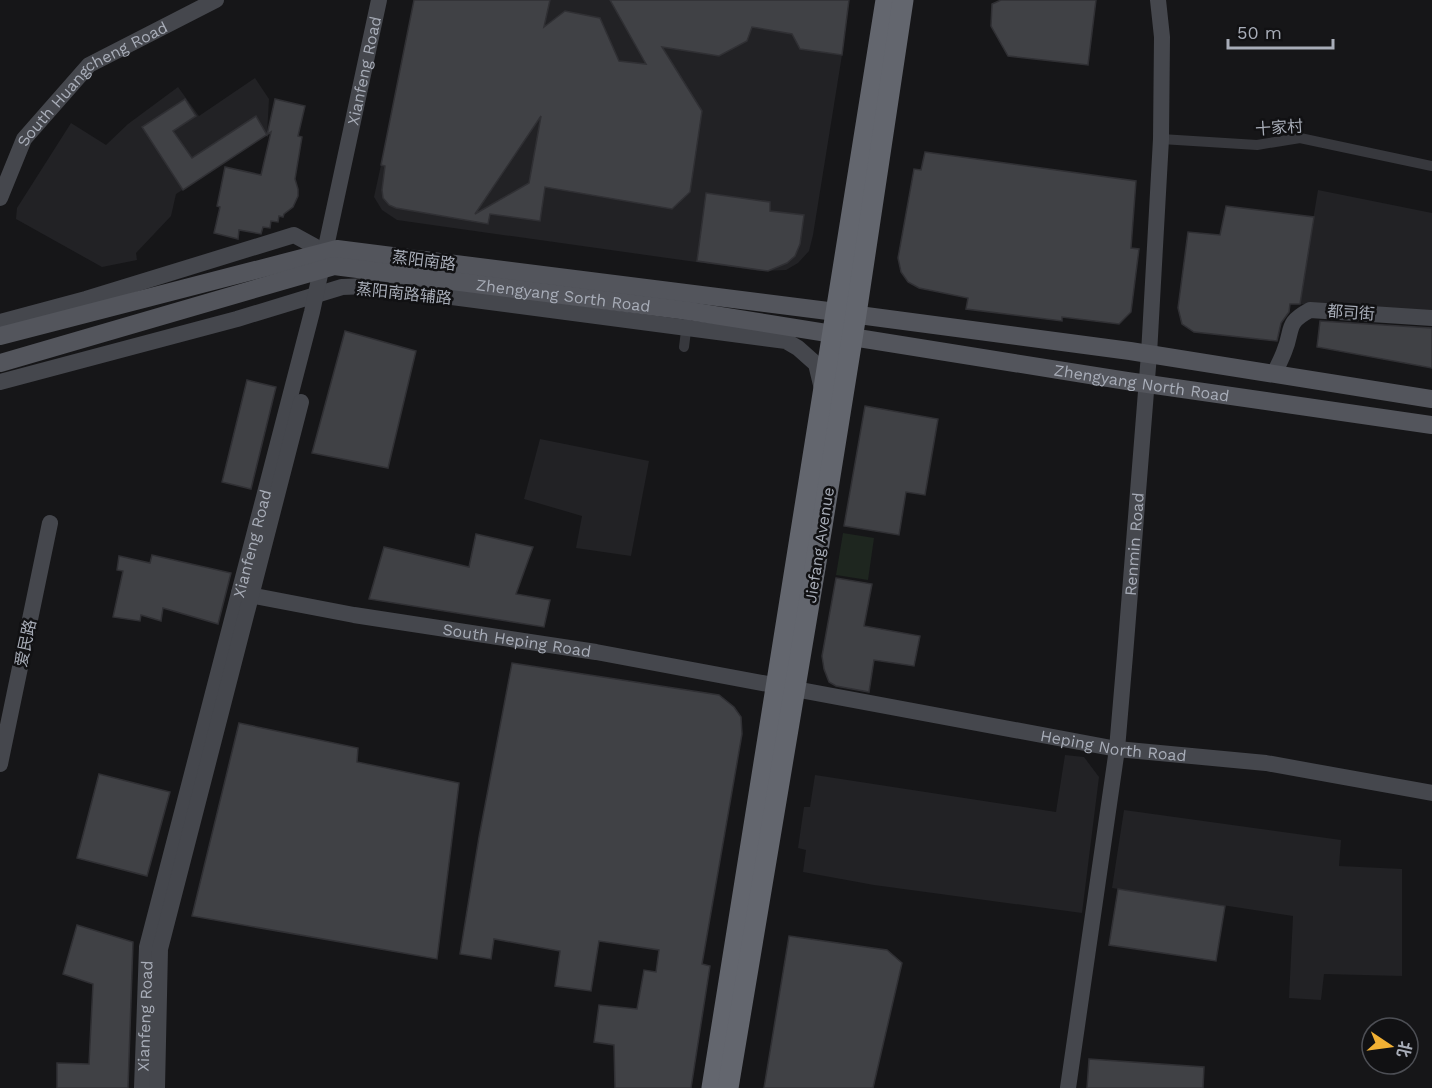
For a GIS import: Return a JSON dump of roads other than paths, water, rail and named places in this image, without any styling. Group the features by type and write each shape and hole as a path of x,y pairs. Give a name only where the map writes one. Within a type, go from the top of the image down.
{"highway":[{"name":"Jiefang Avenue","path":"846,313 886,0"},
{"name":"Jiefang Avenue","path":"728,1088 786,688 842,336 903,0"},
{"name":"Jiefang Avenue","path":"712,1088 786,688 823,392 842,336"}],"main road":[{"name":"蒸阳南路","path":"0,336 329,259 846,313"},
{"name":"Zhengyang Sorth Road","path":"0,363 329,259 687,320 842,336"},
{"name":"Zhengyang North Road","path":"846,313 1149,354 1432,399"},
{"name":"Zhengyang North Road","path":"842,336 1146,384 1432,425"}],"street":[{"name":"South Huangcheng Road","path":"0,198 24,139 89,65 216,0"},
{"name":"Xianfeng Road","path":"157,1088 160,949 245,594 322,293 380,0"},
{"name":"Xianfeng Road","path":"329,259 389,0"},
{"name":"Renmin Road","path":"1068,1088 1117,749 1149,354 1161,139 1162,37 1158,0"},
{"name":"十家村","path":"1161,139 1257,145 1300,138 1432,166"},
{"path":"0,322 86,299 294,235 329,259"},
{"name":"蒸阳南路辅路","path":"0,382 237,319 342,287 368,286 687,320 786,341 816,364 823,392"},
{"name":"都司街","path":"1274,374 1286,350 1289,330 1296,318 1310,310 1432,318"},
{"path":"684,346 687,320"},
{"name":"爱民路","path":"0,764 50,523"},
{"name":"Xianfeng Road","path":"142,1088 147,947 245,594"},
{"name":"South Heping Road","path":"245,594 354,615 596,652 786,688"},
{"name":"Heping North Road","path":"786,688 1117,749 1266,763 1432,793"}]}
